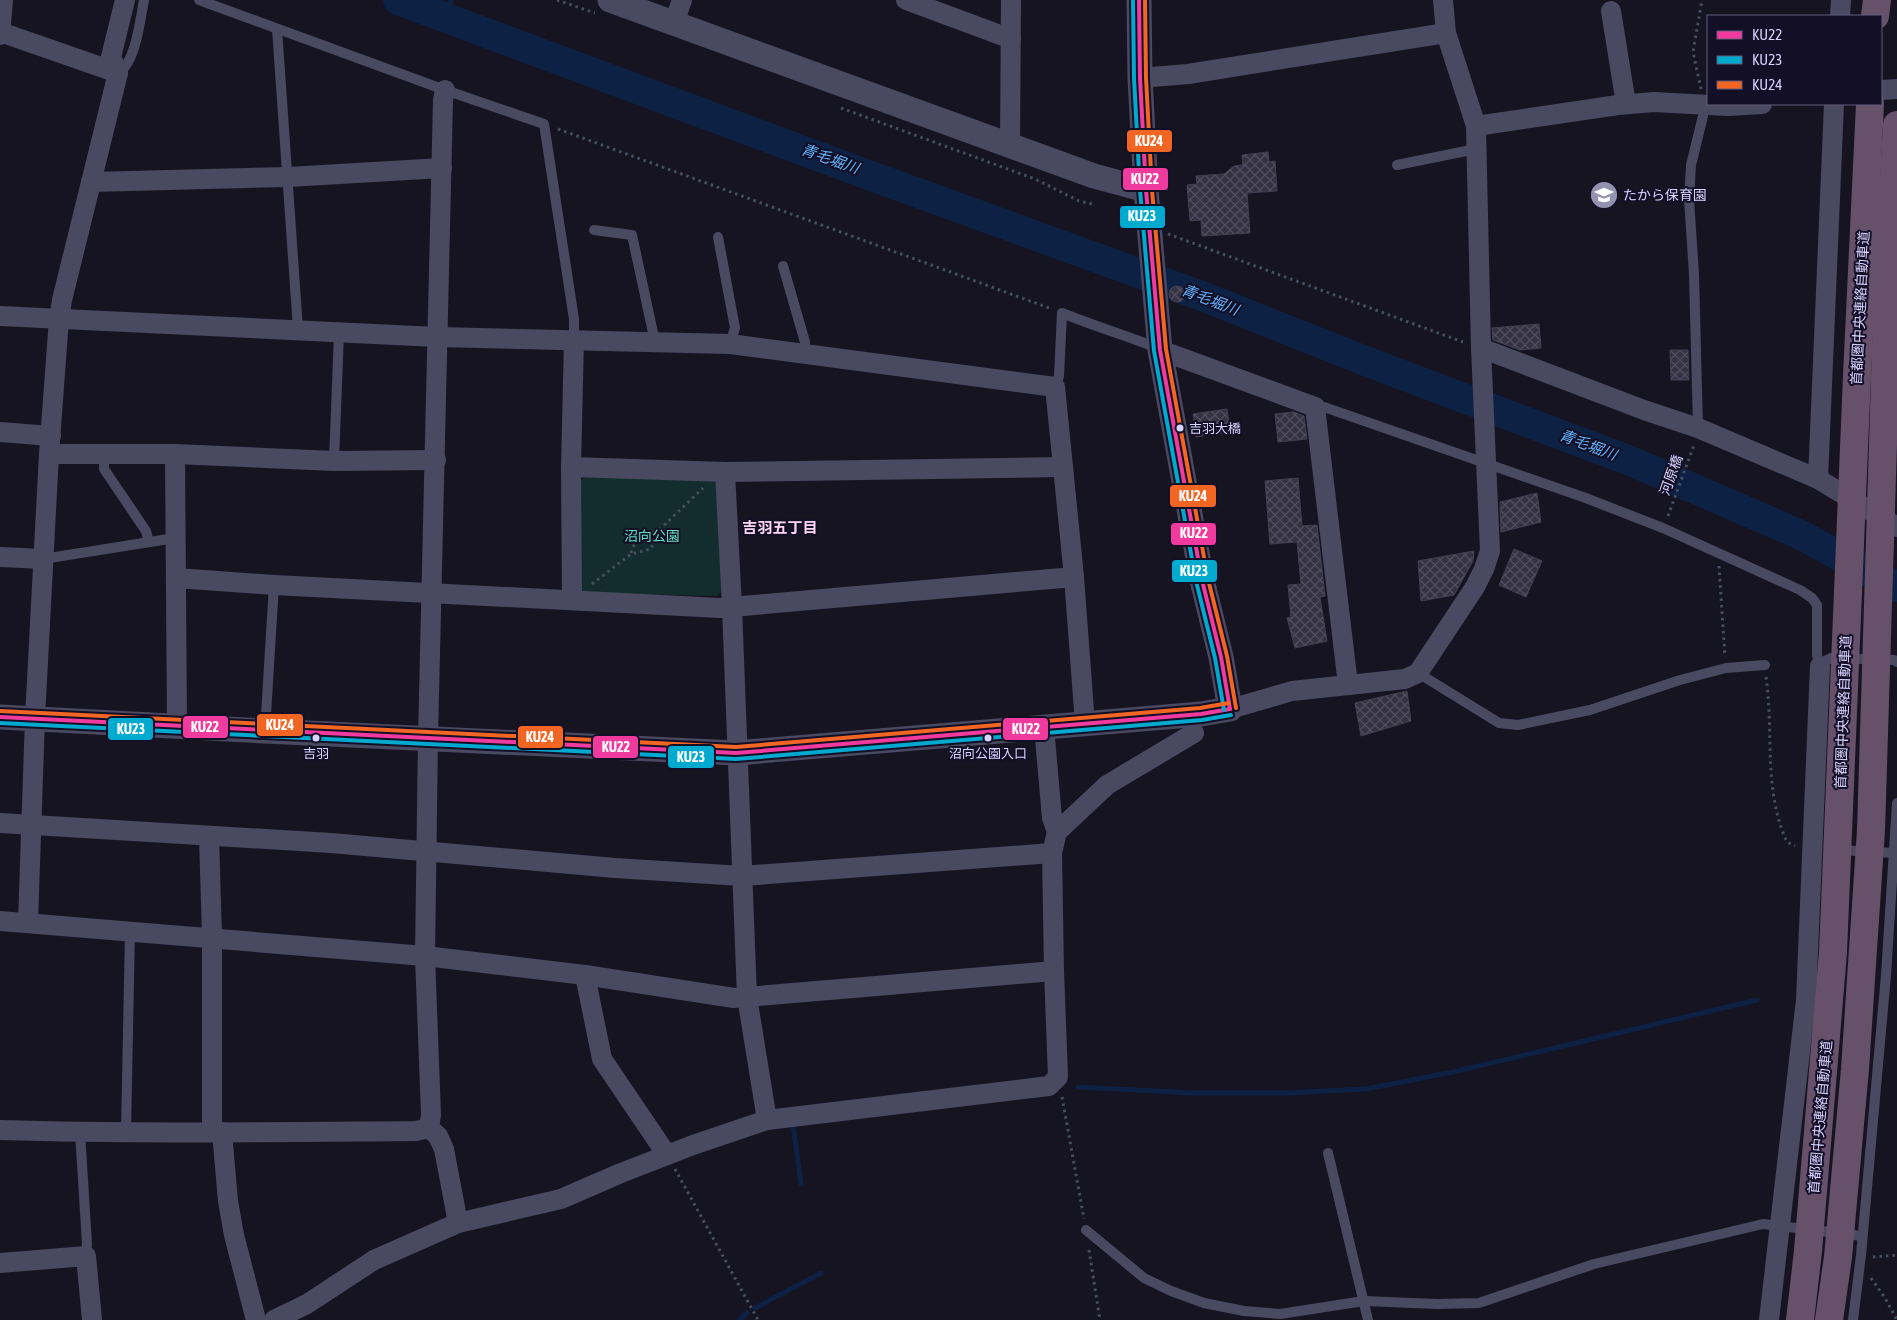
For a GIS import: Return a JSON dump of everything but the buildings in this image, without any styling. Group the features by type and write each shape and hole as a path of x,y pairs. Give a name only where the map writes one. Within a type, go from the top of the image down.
{"highway":[{"path":"1876,15 1877,0"},
{"name":"首都圏中央連絡自動車道","path":"1800,1320 1808,1252 1833,952 1870,105"},
{"name":"首都圏中央連絡自動車道","path":"1829,1320 1838,1257 1855,1068 1871,830 1887,292 1897,125"}],"street":[{"path":"3,0 0,33 118,72"},
{"path":"28,922 43,559 59,319 118,72 111,57 125,0"},
{"path":"610,0 678,12 1094,176 1146,190"},
{"path":"906,0 1011,39"},
{"path":"1010,144 1012,0"},
{"path":"1139,0 1140,78 1146,190 1158,234 1159,343 1202,580 1221,657 1230,708"},
{"path":"0,717 736,752 1201,714 1292,691 1405,679 1418,673 1475,587 1487,560 1490,540 1477,349 1476,126 1446,32 1443,0"},
{"path":"1840,15 1841,0"},
{"path":"1612,11 1626,104"},
{"path":"1140,78 1188,74 1446,32"},
{"path":"1882,90 1897,89"},
{"path":"429,1128 431,1115 425,956 428,851 428,738 436,460 437,337 445,90"},
{"path":"1476,126 1626,104 1654,102 1707,104"},
{"path":"1716,105 1745,105"},
{"path":"1818,479 1834,105"},
{"path":"91,182 288,177 442,168"},
{"path":"0,316 437,337 730,344 1055,387 1074,578 1085,724"},
{"path":"572,599 571,468 574,340"},
{"path":"1159,343 1316,407 1348,684"},
{"path":"1477,349 1644,410 1696,436 1818,479 1897,527"},
{"path":"0,432 50,445 104,454 175,454 334,461 436,460"},
{"path":"175,454 177,726"},
{"path":"571,468 724,472 1062,467"},
{"path":"724,472 732,606 736,752 747,997 767,1120"},
{"path":"0,557 43,559"},
{"path":"176,578 274,585 720,608 1074,578"},
{"path":"1769,1320 1822,849 1820,666"},
{"path":"274,1320 307,1304 374,1260 458,1223 561,1199 694,1144 767,1120 1049,1086 1058,1077 1052,853 1057,832 1052,818 1044,727"},
{"path":"1057,832 1107,785 1194,733"},
{"path":"0,823 331,843 615,868 742,876 1052,853"},
{"path":"209,836 217,1132 229,1210 256,1320"},
{"path":"0,921 130,930 425,956 585,975 734,998 1054,971"},
{"path":"585,975 602,1059 667,1155"},
{"path":"0,1130 217,1132 416,1131 429,1128"},
{"path":"429,1128 438,1136 444,1149 458,1223"},
{"path":"0,1263 86,1256 92,1320"}],"lane":[{"path":"118,72 124,70 133,52 144,0"},
{"path":"199,0 544,124 574,319 574,340"},
{"path":"278,29 298,329"},
{"path":"1696,436 1689,199 1691,165 1703,116 1704,104"},
{"path":"1397,165 1476,149"},
{"path":"594,230 632,235 655,342"},
{"path":"718,237 735,328 730,344"},
{"path":"783,266 805,342 803,354"},
{"path":"1055,387 1059,376 1062,313 1121,336 1159,343"},
{"path":"334,461 340,333"},
{"path":"1316,407 1324,407 1459,455 1484,460 1663,528 1800,590 1812,598 1816,605 1817,655 1820,666 1831,658 1894,660 1897,662"},
{"path":"104,454 104,469 146,531 149,542"},
{"path":"43,559 175,538"},
{"path":"264,731 274,585"},
{"path":"1418,673 1499,723 1518,726 1590,710 1680,680 1726,668 1765,665"},
{"path":"1853,1320 1861,1259 1886,975 1897,803"},
{"path":"1822,849 1894,853"},
{"path":"126,1132 130,930"},
{"path":"80,1132 87,1244 86,1256"},
{"path":"1328,1154 1368,1320"},
{"path":"1086,1230 1144,1278 1171,1291 1204,1303 1244,1312 1280,1314 1364,1301 1437,1304 1479,1303 1594,1264 1763,1224 1862,1236"}],"path":[{"path":"1702,0 1693,52 1704,104"},
{"path":"544,124 1062,313"},
{"path":"1158,234 1477,349"},
{"name":"河原橋","path":"1665,523 1696,436"},
{"path":"572,599 631,554 651,549 658,531 724,472"},
{"path":"631,554 638,534 658,531"},
{"path":"1718,552 1726,668"},
{"path":"1767,684 1772,791 1781,830 1787,842 1796,846 1822,849"},
{"path":"1058,1077 1086,1230 1100,1320"},
{"path":"667,1155 758,1320"},
{"path":"1896,1320 1861,1259 1897,1254"}],"green space":[{"name":"沼向公園","path":"585,476 714,479 717,484 724,591 716,596 585,593 579,586 581,481"}],"waterway":[{"name":"青毛堀川","path":"398,0 863,173 1207,298 1368,362 1633,462 1801,535 1897,587"},
{"path":"445,17 451,0"},
{"path":"1078,1087 1194,1093 1286,1093 1366,1089 1453,1072 1757,1000"},
{"path":"793,1125 801,1184"},
{"path":"755,1308 821,1273"},
{"path":"739,1320 747,1313"}],"transit line":[{"name":"KU23","path":"1133,0 1134,78 1140,190 1154,351 1196,581 1215,658 1224,710"},
{"name":"KU22","path":"1139,0 1140,78 1146,190 1160,350 1202,580 1221,657 1230,709"},
{"name":"KU24","path":"1145,0 1146,78 1152,190 1166,349 1208,579 1227,656 1236,708"},
{"name":"KU24","path":"0,711 736,747 1200,708 1229,703"},
{"name":"KU22","path":"0,717 736,753 1201,714 1230,709"},
{"name":"KU23","path":"0,723 736,759 1202,720 1231,715"}],"place":[{"name":"たから保育園","path":"1604,195"},
{"name":"吉羽大橋","path":"1180,428"},
{"name":"吉羽","path":"316,738"},
{"name":"沼向公園入口","path":"988,738"}],"district":[{"name":"吉羽五丁目","path":"780,528"}]}
